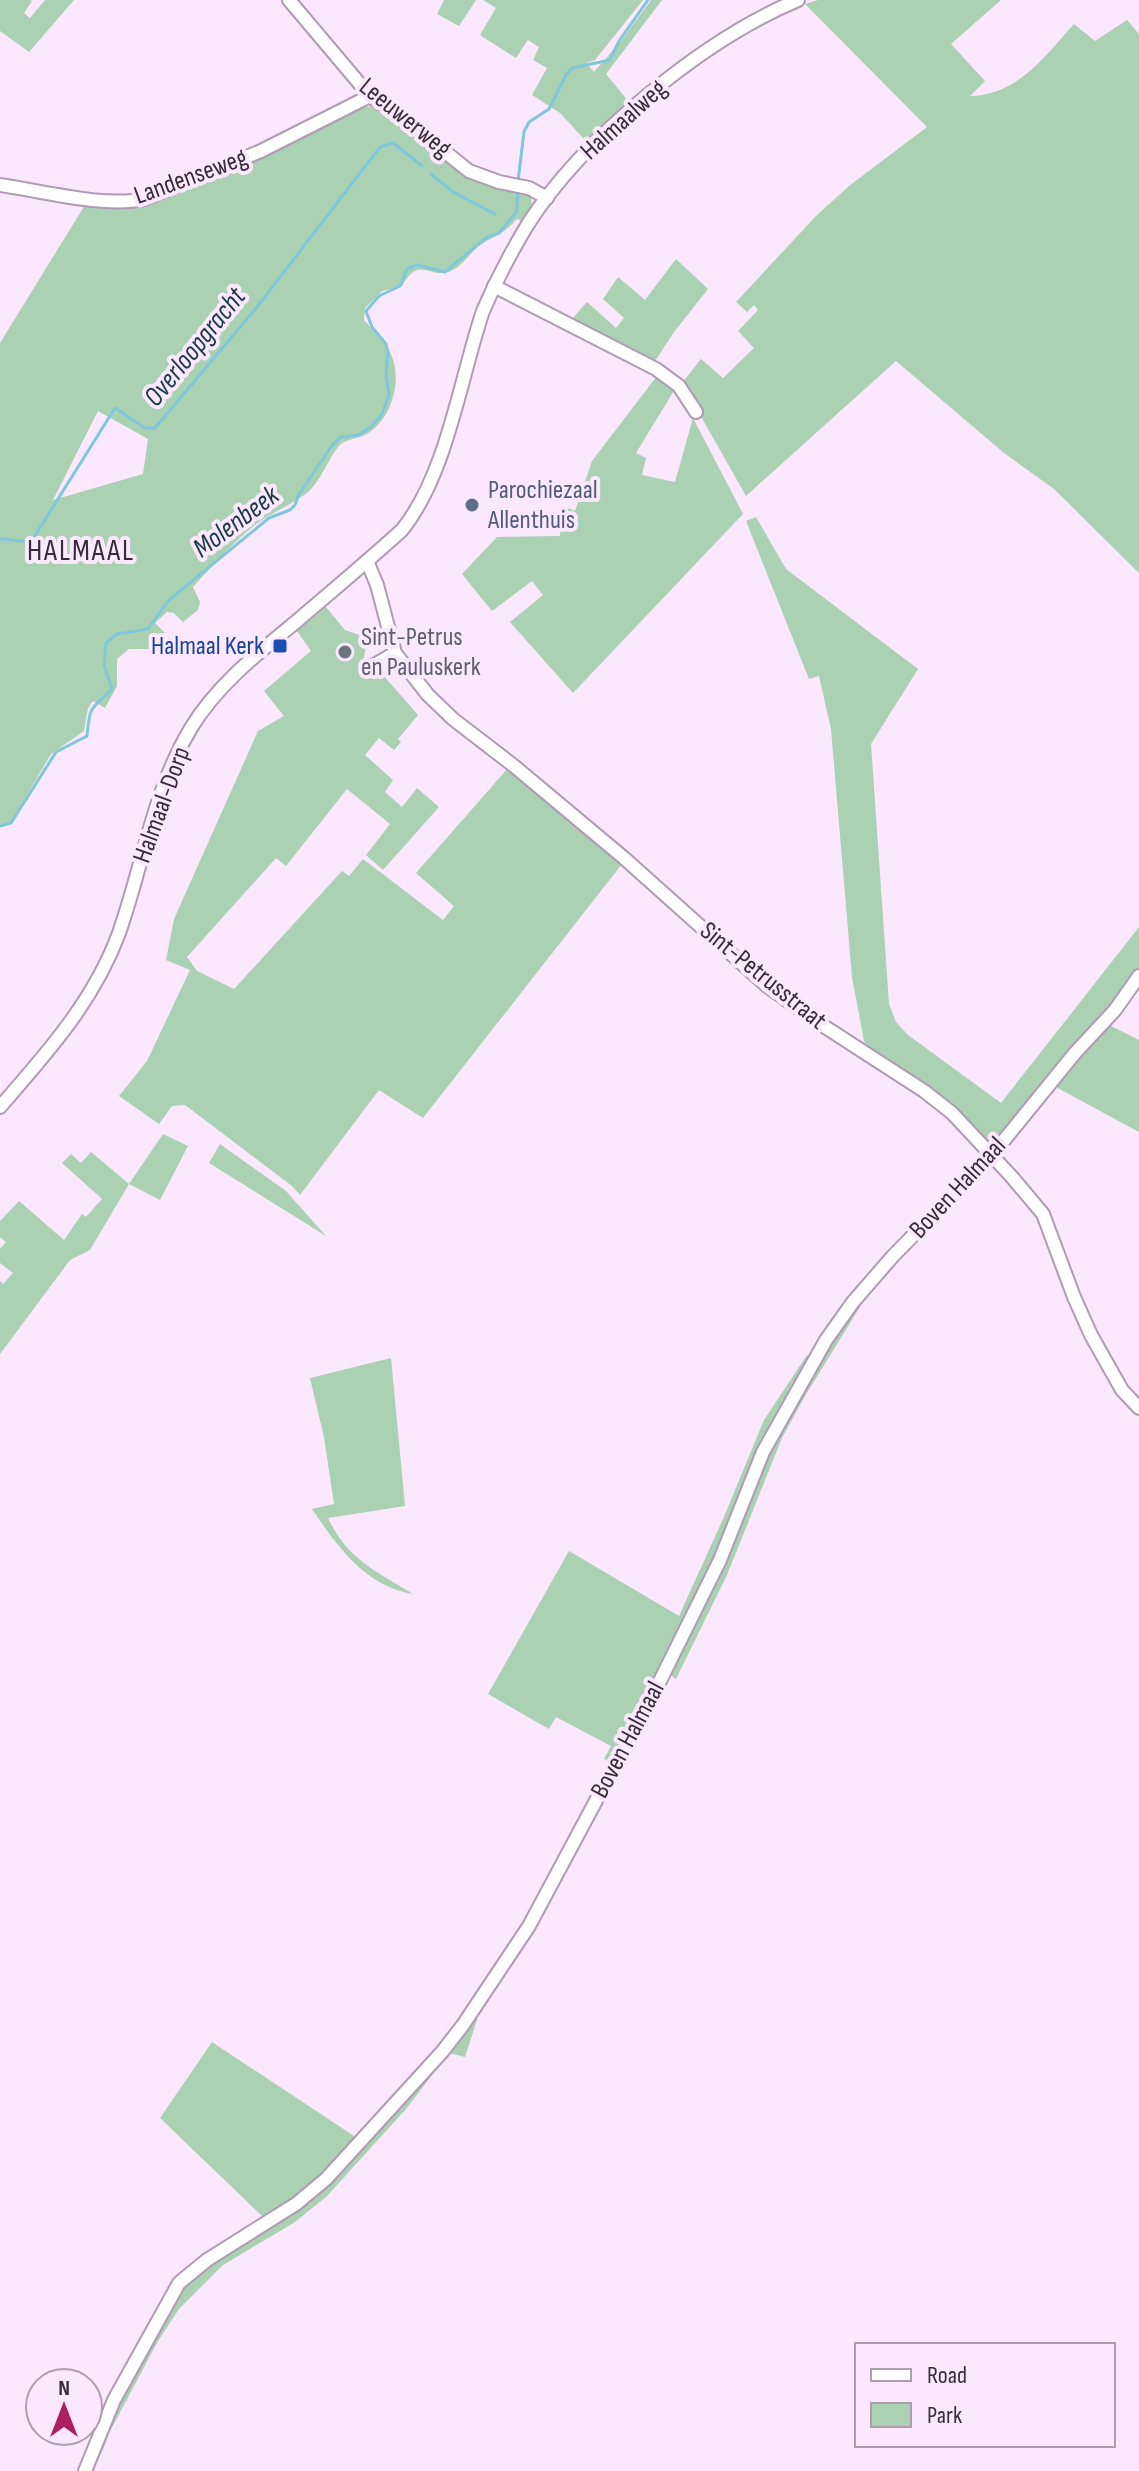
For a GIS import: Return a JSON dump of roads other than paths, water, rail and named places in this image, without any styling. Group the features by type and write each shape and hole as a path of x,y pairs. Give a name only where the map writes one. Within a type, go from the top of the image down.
{"street":[{"name":"Leeuwerweg","path":"289,0 370,96 469,171 499,182 529,188 547,198"},
{"name":"Halmaalweg","path":"494,286 529,222 574,166 606,134 696,58 730,35 798,0"},
{"name":"Landenseweg","path":"0,185 107,201 144,199 261,151 370,96"},
{"path":"494,286 656,369 679,386 696,412"},
{"name":"Halmaal-Dorp","path":"0,1107 60,1036 94,988 107,963 162,790 181,746 198,718 242,668 402,530 425,495 470,350 494,286"},
{"name":"Sint-Petrusstraat","path":"367,561 377,585 395,653 428,695 453,719 611,848 767,986 924,1091 952,1113 992,1155 1043,1214 1091,1335 1122,1390 1139,1408"},
{"path":"373,666 395,653"},
{"name":"Boven Halmaal","path":"85,2471 114,2400 179,2283 207,2260 296,2204 326,2179 442,2052 477,2004 529,1926 654,1691 720,1560 763,1452 820,1350 869,1283 992,1155 1115,1010 1139,976"}],"waterway":[{"name":"Molenbeek","path":"518,181 524,132 529,122 549,109 572,68 610,60 619,41 648,0"},
{"name":"Overloopgracht","path":"0,539 31,542 115,408 145,428 155,428 257,307 380,147 393,143 422,166"},
{"name":"Overloopgracht","path":"431,174 453,192 495,214"},
{"name":"Molenbeek","path":"0,826 11,823 56,752 87,736 93,708 112,689 104,665 106,643 117,634 148,629 169,600 269,518 290,510 333,444 341,437 359,435 382,414 389,395 386,374 388,353 386,344 372,327 366,311 379,296 400,286 407,269 417,265 445,272 486,238 499,233 516,213 518,192"}],"place":[{"name":"Parochiezaal Allenthuis","path":"472,505"},
{"name":"Halmaal Kerk","path":"280,646"},
{"name":"Sint-Petrus en Pauluskerk","path":"345,652"}],"district":[{"name":"HALMAAL","path":"81,551"}]}
